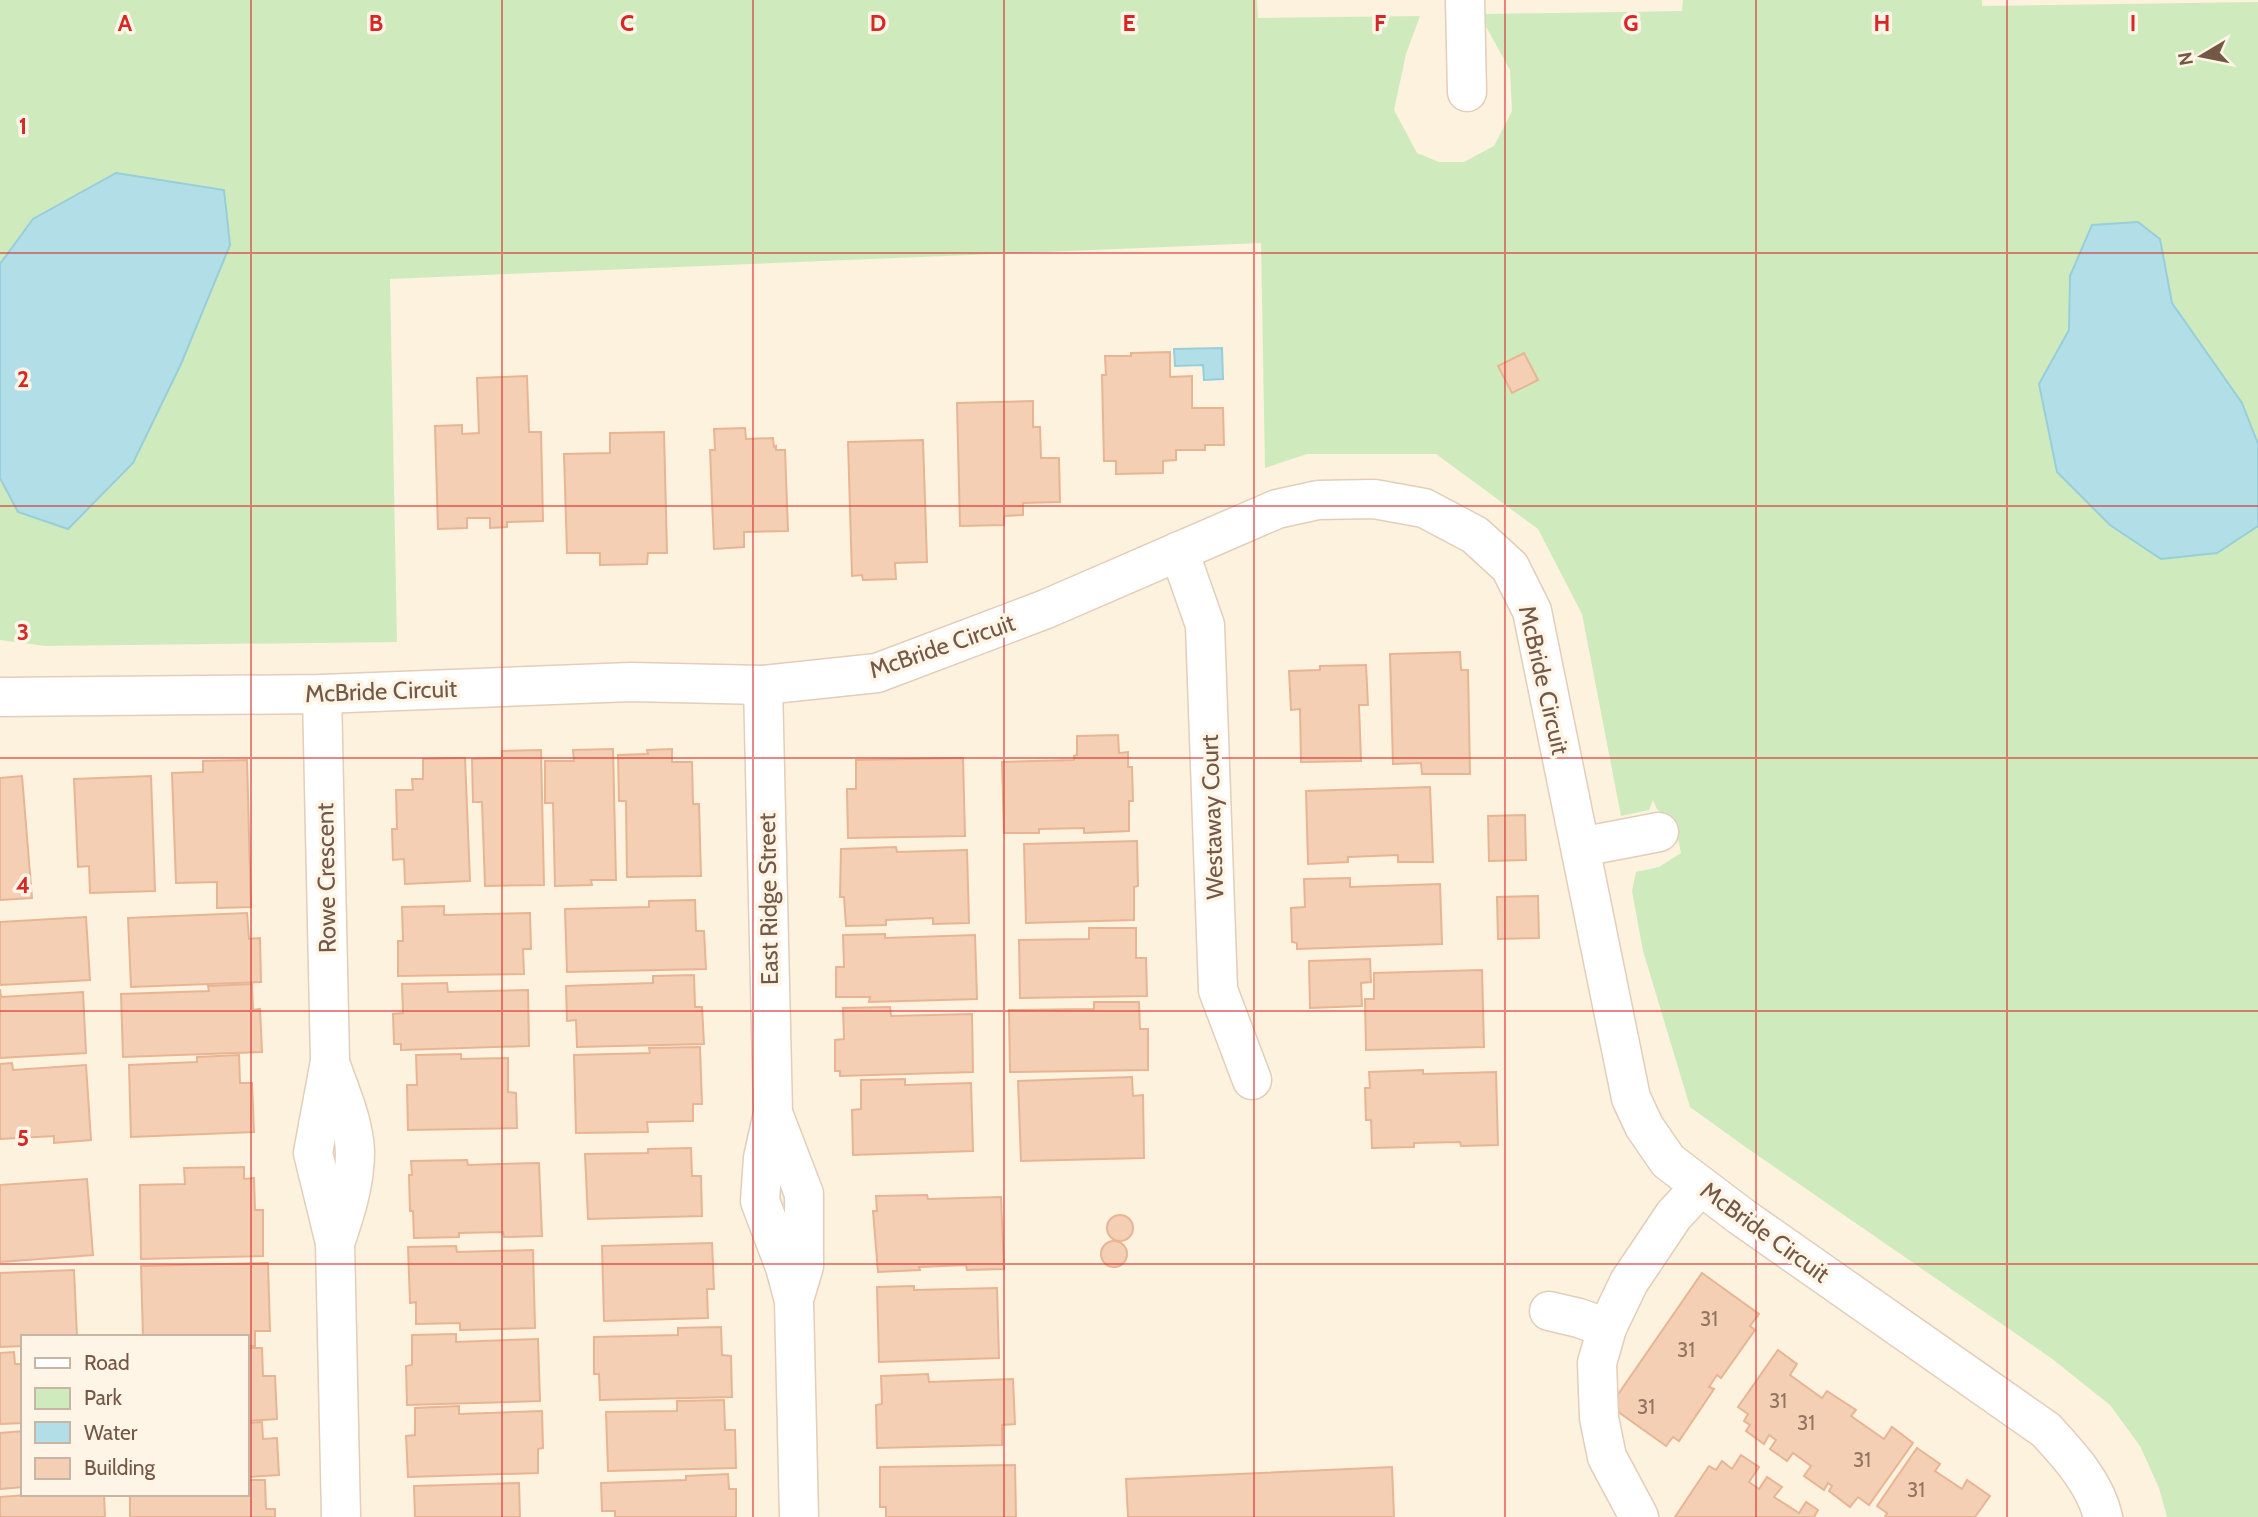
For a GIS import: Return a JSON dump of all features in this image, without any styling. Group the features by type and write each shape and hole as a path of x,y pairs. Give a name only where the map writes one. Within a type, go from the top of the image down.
{"street":[{"path":"1465,0 1467,92"},
{"name":"McBride Circuit","path":"0,697 322,694 631,682 763,685 877,673 1046,609 1278,509 1318,500 1374,499 1424,508 1475,535 1510,567 1532,611 1631,1098 1643,1126 1668,1161 1742,1217 2046,1430 2072,1458 2103,1517"},
{"name":"Westaway Court","path":"1179,551 1205,625 1218,990 1252,1080"},
{"name":"East Ridge Street","path":"763,685 773,1113 763,1158 760,1201 785,1267 794,1301 799,1517"},
{"name":"Rowe Crescent","path":"322,694 330,1061 313,1153 335,1243 341,1517"},
{"path":"1581,847 1659,832"},
{"path":"1639,1517 1607,1457 1599,1418 1597,1363 1607,1328 1629,1282 1675,1215 1701,1186"},
{"path":"1549,1311 1607,1328"}],"green space":[{"path":"0,0 1257,0 1258,18 1420,16 1406,54 1394,110 1417,153 1439,162 1464,162 1494,146 1512,111 1510,70 1484,23 1483,14 1682,11 1683,0 1982,0 1982,6 2258,2 2258,444 2242,403 2172,303 2160,239 2070,276 2069,330 2039,384 2217,553 2258,526 2258,1517 2167,1517 2159,1488 2140,1446 2110,1405 2051,1358 1690,1107 1643,951 1632,891 1636,872 1659,867 1681,853 1675,824 1657,809 1653,800 1649,810 1621,816 1582,614 1538,529 1436,454 1307,454 1265,468 1261,243 390,279 397,642 45,646 0,640 0,478 19,512 33,219 0,264"}],"water":[{"path":"116,173 224,190 230,245 181,364 133,463 68,529 18,512 0,478 0,264 33,219"},
{"path":"2138,222 2160,239 2172,303 2242,403 2258,444 2258,526 2217,553 2161,559 2110,525 2057,472 2039,384 2069,330 2070,276 2092,225"},
{"path":"1222,348 1223,379 1204,380 1203,365 1175,366 1174,349"}],"building":[{"path":"1170,352 1170,377 1192,376 1192,408 1223,408 1224,445 1205,445 1205,450 1176,450 1176,460 1163,461 1163,473 1116,474 1116,461 1104,461 1102,375 1106,375 1105,356"},
{"path":"1524,353 1538,380 1512,393 1498,366"},
{"path":"527,376 529,432 541,432 543,521 507,522 507,527 490,528 490,518 467,518 467,528 438,529 435,426 462,425 462,434 479,433 477,378"},
{"path":"1033,401 1033,427 1040,427 1041,458 1059,458 1060,502 1023,503 1023,515 1004,516 1004,525 960,526 957,403"},
{"path":"745,428 746,439 773,438 776,450 785,450 788,531 744,532 744,547 714,549 710,450 715,450 714,429"},
{"path":"664,432 667,553 648,553 647,564 600,565 600,553 567,553 564,454 610,453 610,433"},
{"path":"923,440 927,562 895,563 896,579 863,580 862,575 852,576 848,442"},
{"path":"1460,652 1461,670 1468,670 1470,774 1422,774 1421,763 1393,764 1390,654"},
{"path":"1366,665 1368,705 1359,705 1361,761 1301,762 1300,709 1291,710 1289,671 1320,670 1320,666"},
{"path":"1118,735 1119,753 1128,752 1128,767 1132,767 1133,801 1129,801 1129,831 1084,833 1084,828 1039,829 1039,833 1004,833 1002,762 1074,760 1077,755 1077,736"},
{"path":"613,749 616,880 591,880 592,885 555,886 553,803 545,803 545,761 574,761 573,750"},
{"path":"672,749 672,762 692,762 693,804 699,804 701,876 627,877 626,801 619,801 618,755 648,754 647,750"},
{"path":"541,750 544,885 485,886 482,802 473,802 472,759 502,758 502,751"},
{"path":"465,758 470,881 405,884 404,859 393,860 392,829 397,829 396,790 413,790 412,779 423,779 423,759"},
{"path":"963,758 965,836 848,838 847,789 856,789 856,760"},
{"path":"247,760 251,907 217,908 217,882 176,883 172,773 203,772 203,761"},
{"path":"22,776 32,898 0,900 0,778"},
{"path":"151,776 155,891 90,893 89,866 78,867 74,779"},
{"path":"1430,787 1433,862 1398,862 1398,855 1348,857 1348,862 1308,864 1306,791"},
{"path":"1525,815 1526,860 1489,861 1488,816"},
{"path":"1137,841 1138,886 1134,887 1134,920 1026,923 1024,844"},
{"path":"896,847 897,852 967,850 969,923 933,924 933,918 886,920 886,925 846,926 844,897 840,897 841,849"},
{"path":"1350,878 1350,887 1440,884 1442,944 1297,949 1297,943 1292,942 1291,908 1305,907 1304,879"},
{"path":"1538,896 1539,938 1498,939 1497,897"},
{"path":"695,900 696,931 704,931 706,969 567,972 565,909 649,907 649,901"},
{"path":"444,906 444,915 530,913 531,949 523,949 524,974 398,976 398,941 403,941 402,907"},
{"path":"247,913 249,939 260,938 261,982 131,987 128,918"},
{"path":"86,917 90,980 0,985 0,922"},
{"path":"1089,928 1136,928 1136,958 1146,958 1147,996 1020,998 1019,940 1089,939"},
{"path":"885,934 885,938 975,935 977,999 869,1002 870,997 836,997 836,967 844,967 843,935"},
{"path":"1370,959 1371,982 1361,983 1362,1006 1310,1008 1309,961"},
{"path":"1482,970 1484,1047 1366,1050 1365,999 1374,999 1374,973"},
{"path":"694,975 695,1007 702,1007 704,1044 577,1047 576,1020 567,1021 566,986 653,983 653,976"},
{"path":"447,983 448,992 528,990 529,1046 401,1050 401,1044 394,1044 393,1014 403,1013 402,984"},
{"path":"252,984 253,1010 260,1009 262,1052 123,1057 121,994 209,991 208,986"},
{"path":"0,989 1,997 83,992 86,1053 0,1058"},
{"path":"1094,1002 1139,1002 1140,1029 1148,1029 1148,1070 1010,1072 1009,1010 1094,1009"},
{"path":"890,1007 891,1016 972,1014 973,1072 840,1076 840,1071 835,1071 835,1040 844,1039 843,1008"},
{"path":"700,1047 702,1104 693,1104 693,1121 647,1122 648,1132 576,1133 574,1055 650,1053 649,1048"},
{"path":"461,1054 461,1059 508,1058 508,1092 516,1093 517,1128 408,1130 407,1085 417,1085 416,1055"},
{"path":"239,1055 240,1083 252,1083 254,1132 131,1137 129,1065 197,1062 197,1057"},
{"path":"12,1063 13,1070 86,1065 91,1140 54,1143 54,1136 0,1139 0,1064"},
{"path":"1423,1070 1423,1074 1496,1072 1498,1145 1414,1143 1414,1147 1372,1148 1371,1120 1366,1120 1365,1088 1370,1088 1369,1072"},
{"path":"1132,1077 1133,1096 1143,1095 1144,1158 1021,1161 1018,1081"},
{"path":"905,1079 905,1085 971,1083 973,1151 853,1155 852,1110 861,1109 861,1080"},
{"path":"691,1148 692,1176 701,1176 702,1216 588,1219 585,1154 648,1153 648,1149"},
{"path":"467,1160 468,1165 539,1163 542,1236 504,1237 503,1232 414,1238 413,1211 410,1211 411,1161"},
{"path":"244,1167 244,1179 254,1178 255,1210 263,1210 263,1256 141,1259 140,1185 185,1184 184,1168"},
{"path":"87,1179 93,1255 0,1262 0,1185"},
{"path":"927,1195 928,1199 1001,1197 1004,1269 967,1270 966,1265 878,1272 873,1211 877,1211 876,1196"},
{"path":"1120,1215 1129,1219 1133,1228 1129,1237 1120,1241 1111,1237 1107,1228 1111,1219"},
{"path":"1114,1241 1123,1245 1127,1254 1123,1263 1114,1267 1105,1263 1101,1254 1105,1245"},
{"path":"712,1243 714,1289 707,1289 708,1318 604,1321 602,1246"},
{"path":"456,1246 457,1252 533,1250 535,1328 460,1330 460,1323 416,1324 416,1302 410,1303 408,1247"},
{"path":"268,1263 270,1331 255,1331 255,1346 248,1346 248,1335 143,1335 141,1266"},
{"path":"74,1270 77,1335 21,1335 21,1346 0,1347 0,1273"},
{"path":"1702,1273 1759,1314 1750,1326 1755,1330 1721,1378 1717,1375 1709,1387 1714,1389 1679,1441 1673,1437 1666,1446 1610,1406"},
{"path":"914,1286 914,1290 997,1288 999,1358 879,1362 877,1287"},
{"path":"721,1327 722,1355 731,1356 732,1397 600,1400 599,1374 594,1374 594,1337 678,1335 678,1328"},
{"path":"456,1334 456,1342 538,1339 540,1401 407,1405 406,1366 412,1365 412,1335"},
{"path":"248,1348 262,1348 263,1376 275,1376 277,1419 248,1421"},
{"path":"1778,1350 1797,1364 1790,1375 1822,1398 1827,1391 1856,1410 1851,1416 1884,1439 1892,1427 1913,1443 1869,1505 1858,1497 1850,1507 1829,1491 1832,1486 1828,1483 1824,1490 1804,1476 1811,1466 1793,1453 1787,1461 1770,1449 1776,1440 1769,1435 1764,1444 1746,1431 1750,1425 1744,1421 1748,1414 1738,1407"},
{"path":"14,1352 15,1364 21,1364 21,1423 0,1424 0,1353"},
{"path":"928,1374 929,1382 1013,1379 1015,1424 1002,1425 1002,1445 877,1448 876,1405 882,1404 881,1376"},
{"path":"724,1400 725,1430 735,1430 736,1468 608,1471 606,1412 677,1411 677,1401"},
{"path":"459,1406 459,1414 542,1411 543,1448 538,1449 538,1473 408,1477 406,1436 415,1435 415,1408"},
{"path":"262,1422 263,1439 277,1438 279,1475 248,1477 248,1423"},
{"path":"21,1431 21,1487 0,1489 0,1433"},
{"path":"1917,1448 1940,1464 1935,1471 1962,1489 1967,1480 1990,1496 1975,1517 1885,1517 1887,1513 1877,1506"},
{"path":"1741,1455 1759,1467 1749,1482 1759,1489 1767,1477 1782,1487 1774,1497 1799,1513 1806,1502 1818,1510 1814,1517 1675,1517 1709,1466 1716,1470 1722,1461 1732,1469"},
{"path":"1015,1465 1016,1517 886,1517 886,1507 880,1507 880,1467"},
{"path":"1392,1467 1394,1517 1128,1517 1126,1479"},
{"path":"728,1474 729,1489 736,1489 736,1517 615,1517 615,1511 602,1511 601,1483 686,1480 686,1476"},
{"path":"248,1480 265,1480 266,1509 275,1509 275,1517 130,1517 130,1496 248,1496"},
{"path":"519,1483 520,1517 415,1517 414,1486"},
{"path":"104,1496 105,1517 0,1517 0,1497"}]}
